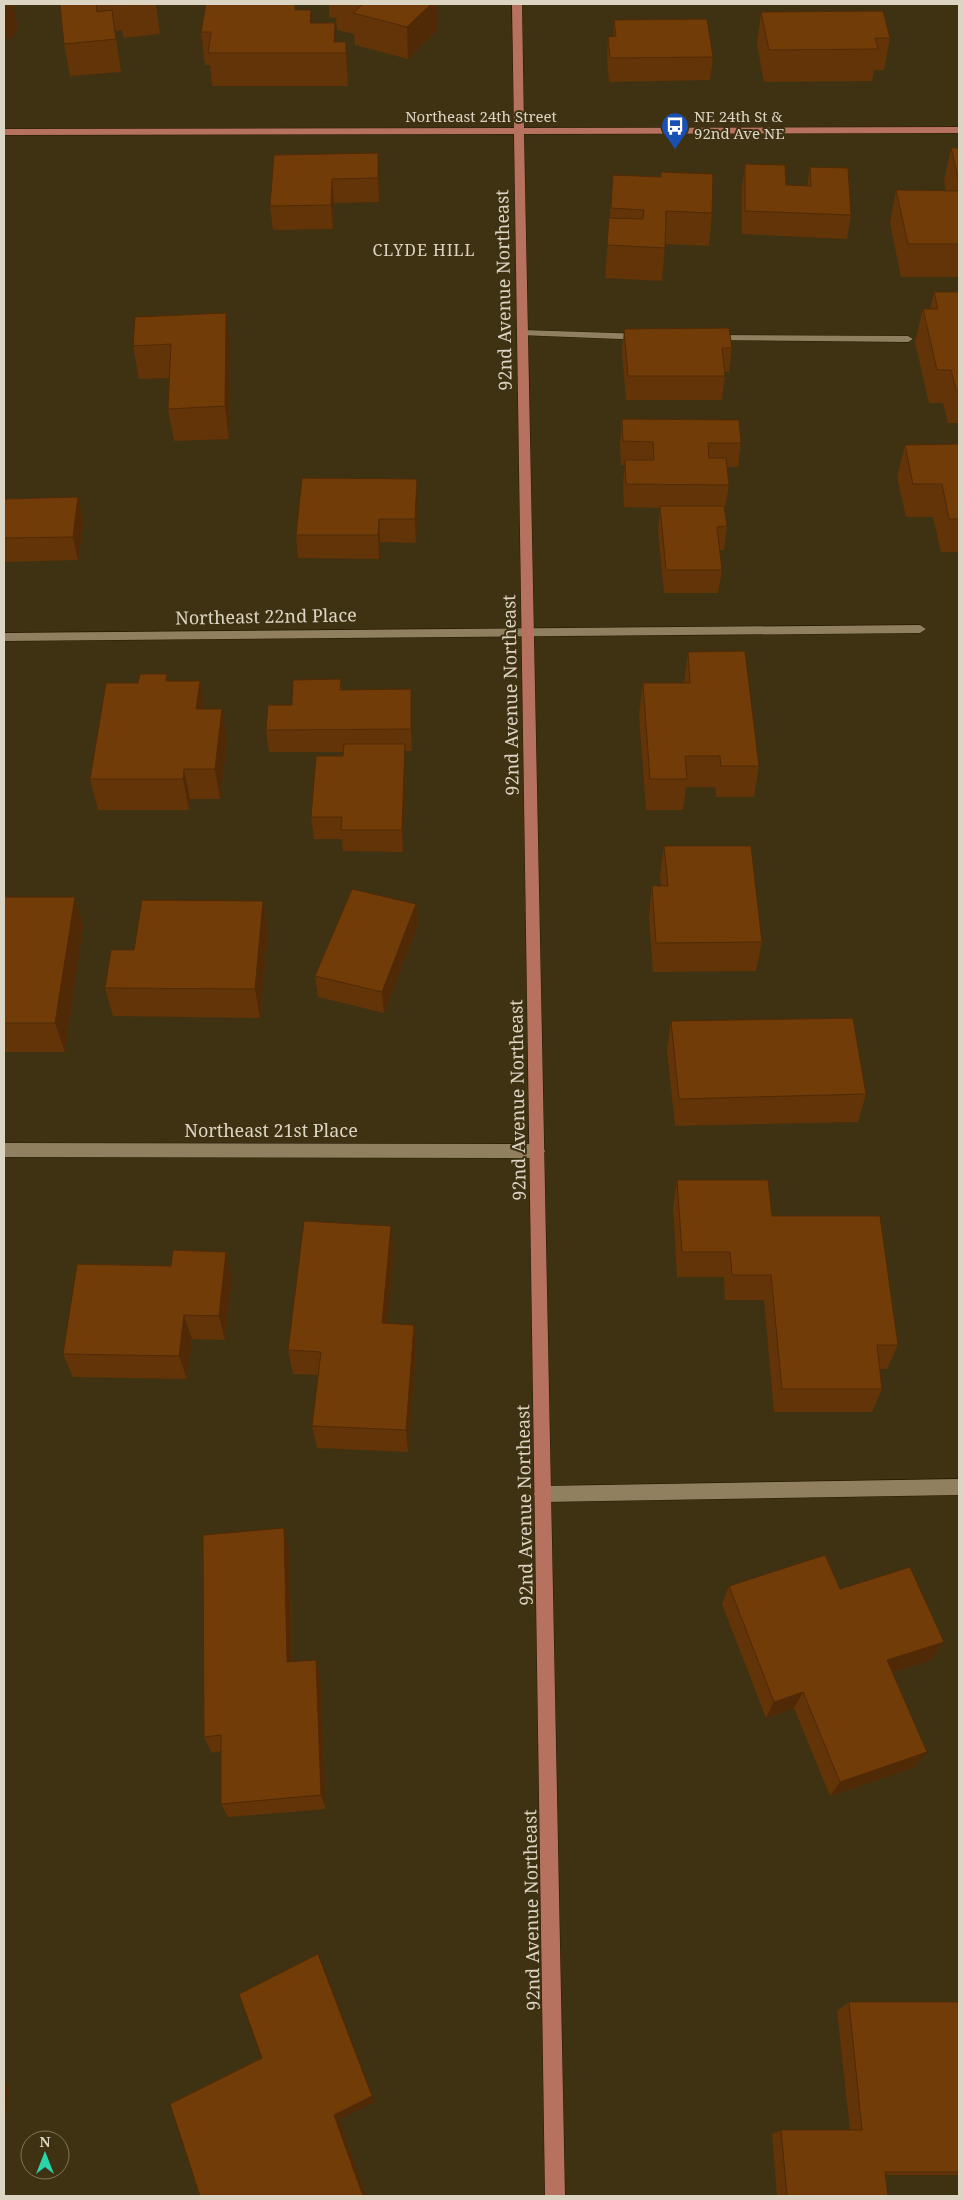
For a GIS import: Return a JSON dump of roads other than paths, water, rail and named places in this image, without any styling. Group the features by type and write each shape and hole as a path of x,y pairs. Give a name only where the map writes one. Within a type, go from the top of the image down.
{"main road":[{"name":"92nd Avenue Northeast","path":"517,4 556,2196"},
{"name":"Northeast 24th Street","path":"4,132 959,130"}],"street":[{"path":"523,334 659,338"},
{"path":"697,338 908,339"},
{"name":"Northeast 22nd Place","path":"4,637 920,629"},
{"name":"Northeast 21st Place","path":"4,1150 538,1151"},
{"path":"543,1494 959,1487"}],"place":[{"name":"NE 24th St & 92nd Ave NE","path":"675,150"}],"district":[{"name":"CLYDE HILL","path":"424,250"}]}
